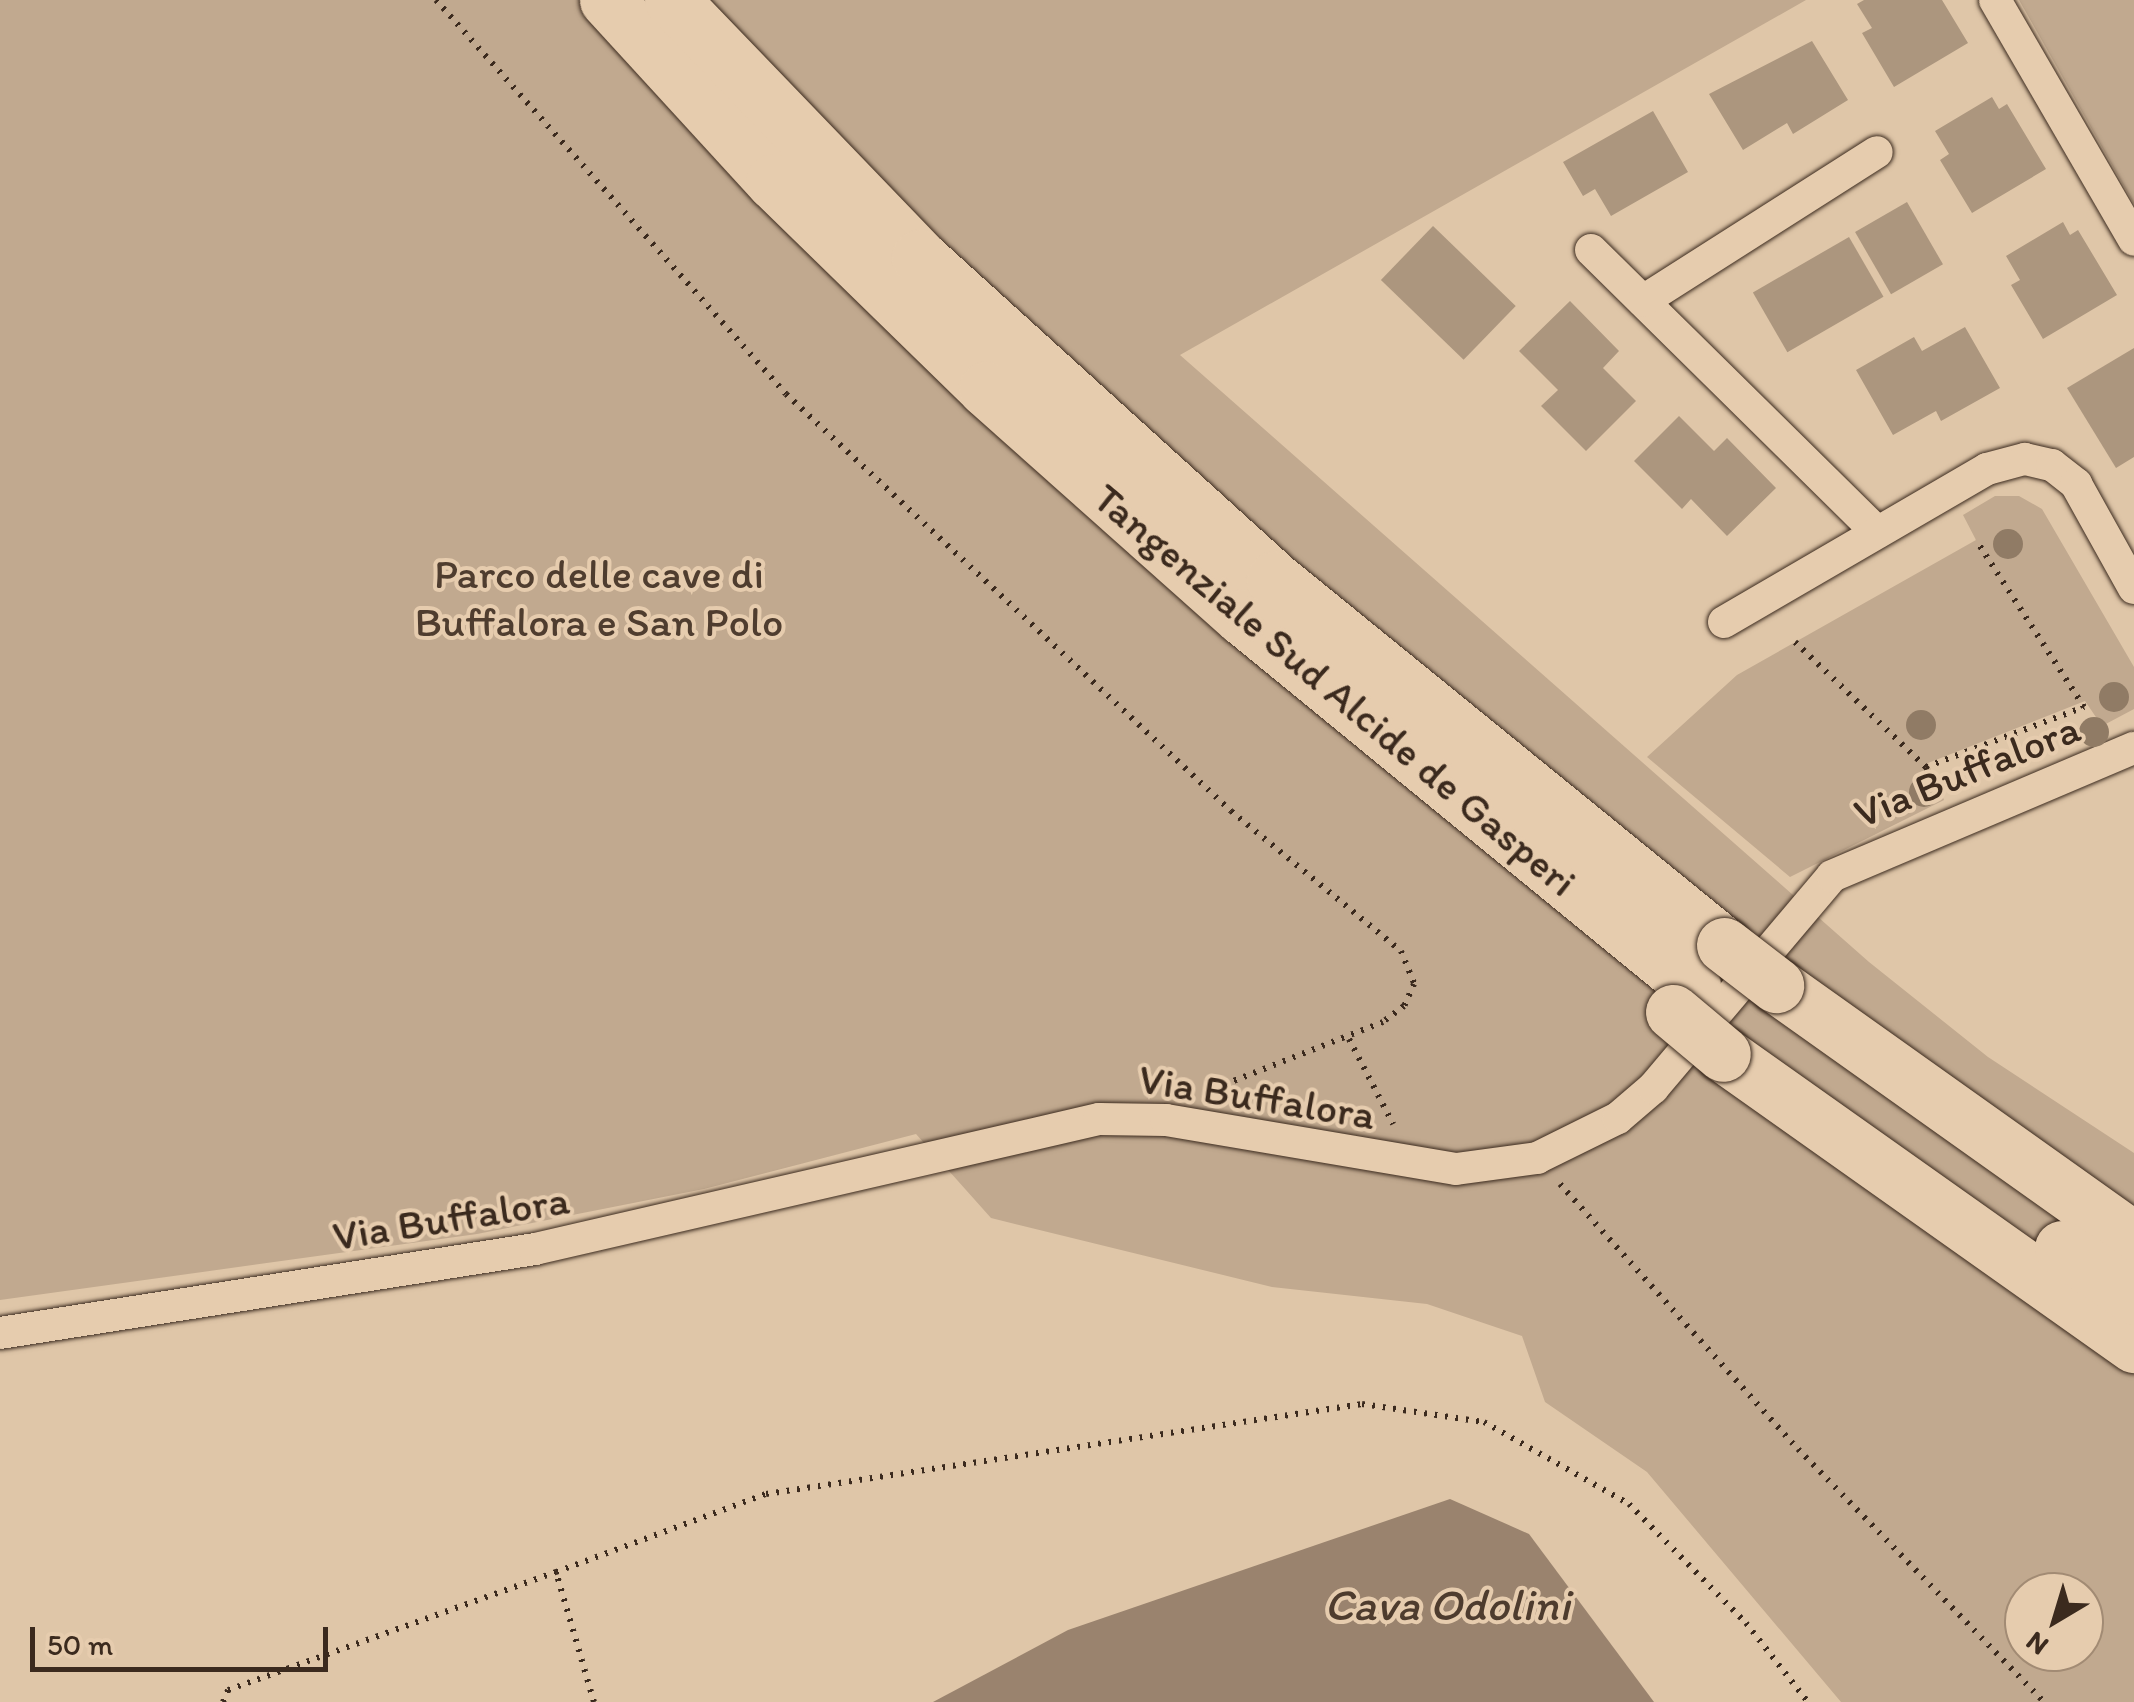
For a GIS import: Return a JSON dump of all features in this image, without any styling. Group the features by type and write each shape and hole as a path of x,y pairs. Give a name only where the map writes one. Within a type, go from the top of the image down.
{"highway":[{"name":"Tangenziale Sud Alcide de Gasperi","path":"607,0 773,181 986,389 1607,922 1697,981 2134,1297"},
{"name":"Tangenziale Sud Alcide de Gasperi","path":"672,0 919,256 1274,579 1697,981"},
{"name":"Tangenziale Sud Alcide de Gasperi","path":"1748,1021 1861,1050 2134,1240"},
{"path":"1748,1021 2134,1345"},
{"path":"1861,1050 2001,1111 2134,1202"}],"street":[{"path":"1995,0 2134,240"},
{"path":"1643,301 1877,152"},
{"path":"1591,250 1877,532"},
{"path":"1724,622 1987,469 2025,459 2052,465 2076,484 2134,588"},
{"name":"Via Buffalora","path":"0,1333 535,1249 1099,1119 1166,1120 1415,1165 1546,1169 1653,1088 1832,876 2134,748"}],"path":[{"path":"436,0 786,394 1217,798 1401,951 1414,984 1404,1006 1348,1039 1228,1078 1166,1120"},
{"path":"1795,642 1926,768 2084,707 1976,540"},
{"path":"1348,1039 1415,1165"},
{"path":"1546,1169 1572,1172"},
{"path":"1546,1169 1798,1450 2044,1702"},
{"path":"223,1702 228,1690 766,1494 1362,1404 1484,1422 1629,1504 1746,1623 1808,1702"},
{"path":"556,1572 594,1702"}],"green space":[{"name":"Parco delle cave di Buffalora e San Polo","path":"0,0 1806,0 1180,355 1869,962 1988,1057 2134,1153 2134,1702 1841,1702 1647,1472 1545,1402 1522,1336 1427,1304 1272,1287 991,1218 916,1134 704,1189 477,1234 0,1300"},
{"path":"2019,0 2134,0 2134,204"},
{"path":"1995,496 2019,496 2042,509 2134,667 2134,709 2102,726 2085,701 1928,763 1944,800 1790,877 1647,757 1737,675 1976,540 1963,515"}],"water":[{"name":"Cava Odolini","path":"1450,1499 1529,1534 1654,1702 933,1702 1068,1630"}],"building":[{"path":"1864,0 1942,0 1968,43 1894,87 1862,33 1872,28 1857,4"},
{"path":"1812,41 1848,100 1793,134 1787,123 1743,150 1709,94"},
{"path":"1992,97 1999,109 2007,104 2046,169 1972,213 1940,160 1949,154 1935,131"},
{"path":"1653,111 1688,172 1611,216 1595,189 1583,196 1563,162"},
{"path":"1907,202 1943,264 1891,294 1855,232"},
{"path":"2063,222 2070,235 2078,230 2117,295 2043,339 2011,285 2020,280 2006,256"},
{"path":"1433,226 1516,306 1464,360 1381,280"},
{"path":"1849,237 1884,297 1787,352 1753,292"},
{"path":"1570,301 1619,351 1603,368 1636,401 1586,451 1541,406 1558,390 1519,351"},
{"path":"1965,327 2000,388 1941,421 1936,411 1893,435 1856,370 1914,337 1922,351"},
{"path":"2134,348 2134,457 2116,468 2067,388"},
{"path":"1679,416 1714,451 1727,438 1776,488 1727,536 1691,499 1682,509 1634,461"}]}
